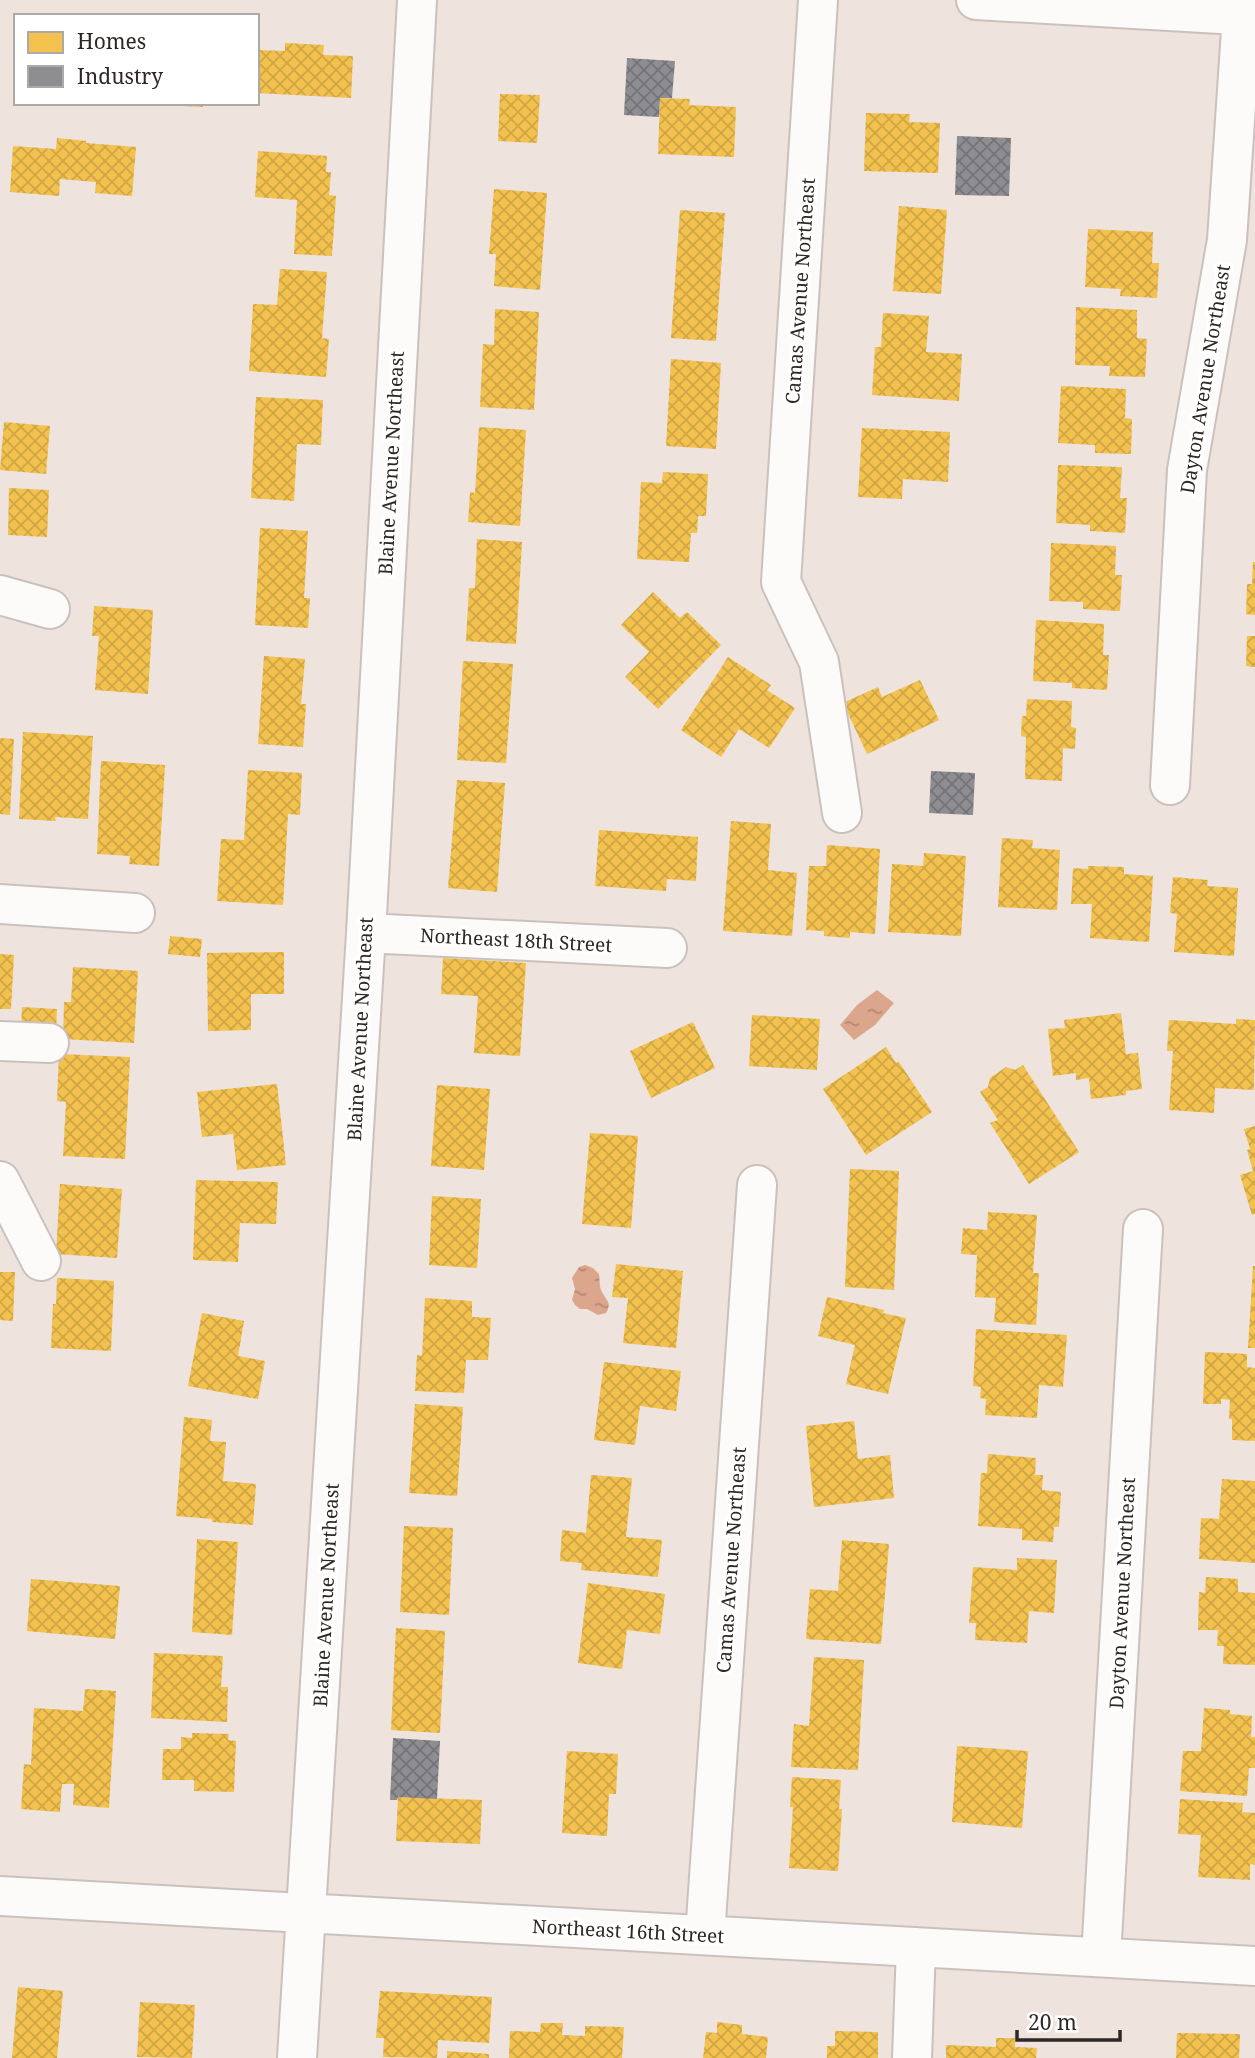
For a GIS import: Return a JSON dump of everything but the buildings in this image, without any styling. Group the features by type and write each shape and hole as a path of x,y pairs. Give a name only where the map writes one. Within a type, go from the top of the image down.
{"street":[{"name":"Blaine Avenue Northeast","path":"298,2058 366,933 417,0"},
{"name":"Camas Avenue Northeast","path":"818,0 781,582 819,662 842,813"},
{"path":"976,0 1248,15"},
{"name":"Dayton Avenue Northeast","path":"1170,785 1187,470 1227,240 1248,15"},
{"path":"0,595 50,608"},
{"path":"0,904 135,913"},
{"name":"Northeast 18th Street","path":"366,933 667,948"},
{"path":"0,1041 49,1044"},
{"path":"0,1181 41,1261"},
{"name":"Camas Avenue Northeast","path":"705,1935 757,1185"},
{"name":"Dayton Avenue Northeast","path":"1101,1957 1143,1229"},
{"name":"Northeast 16th Street","path":"0,1896 1255,1966"},
{"path":"912,2058 916,1947"}],"water":[{"path":"877,990 894,1003 875,1025 854,1040 840,1025 857,1005"},
{"path":"585,1265 599,1274 601,1290 609,1304 606,1313 598,1315 587,1309 580,1309 572,1300 575,1289 572,1278 579,1267"}]}
